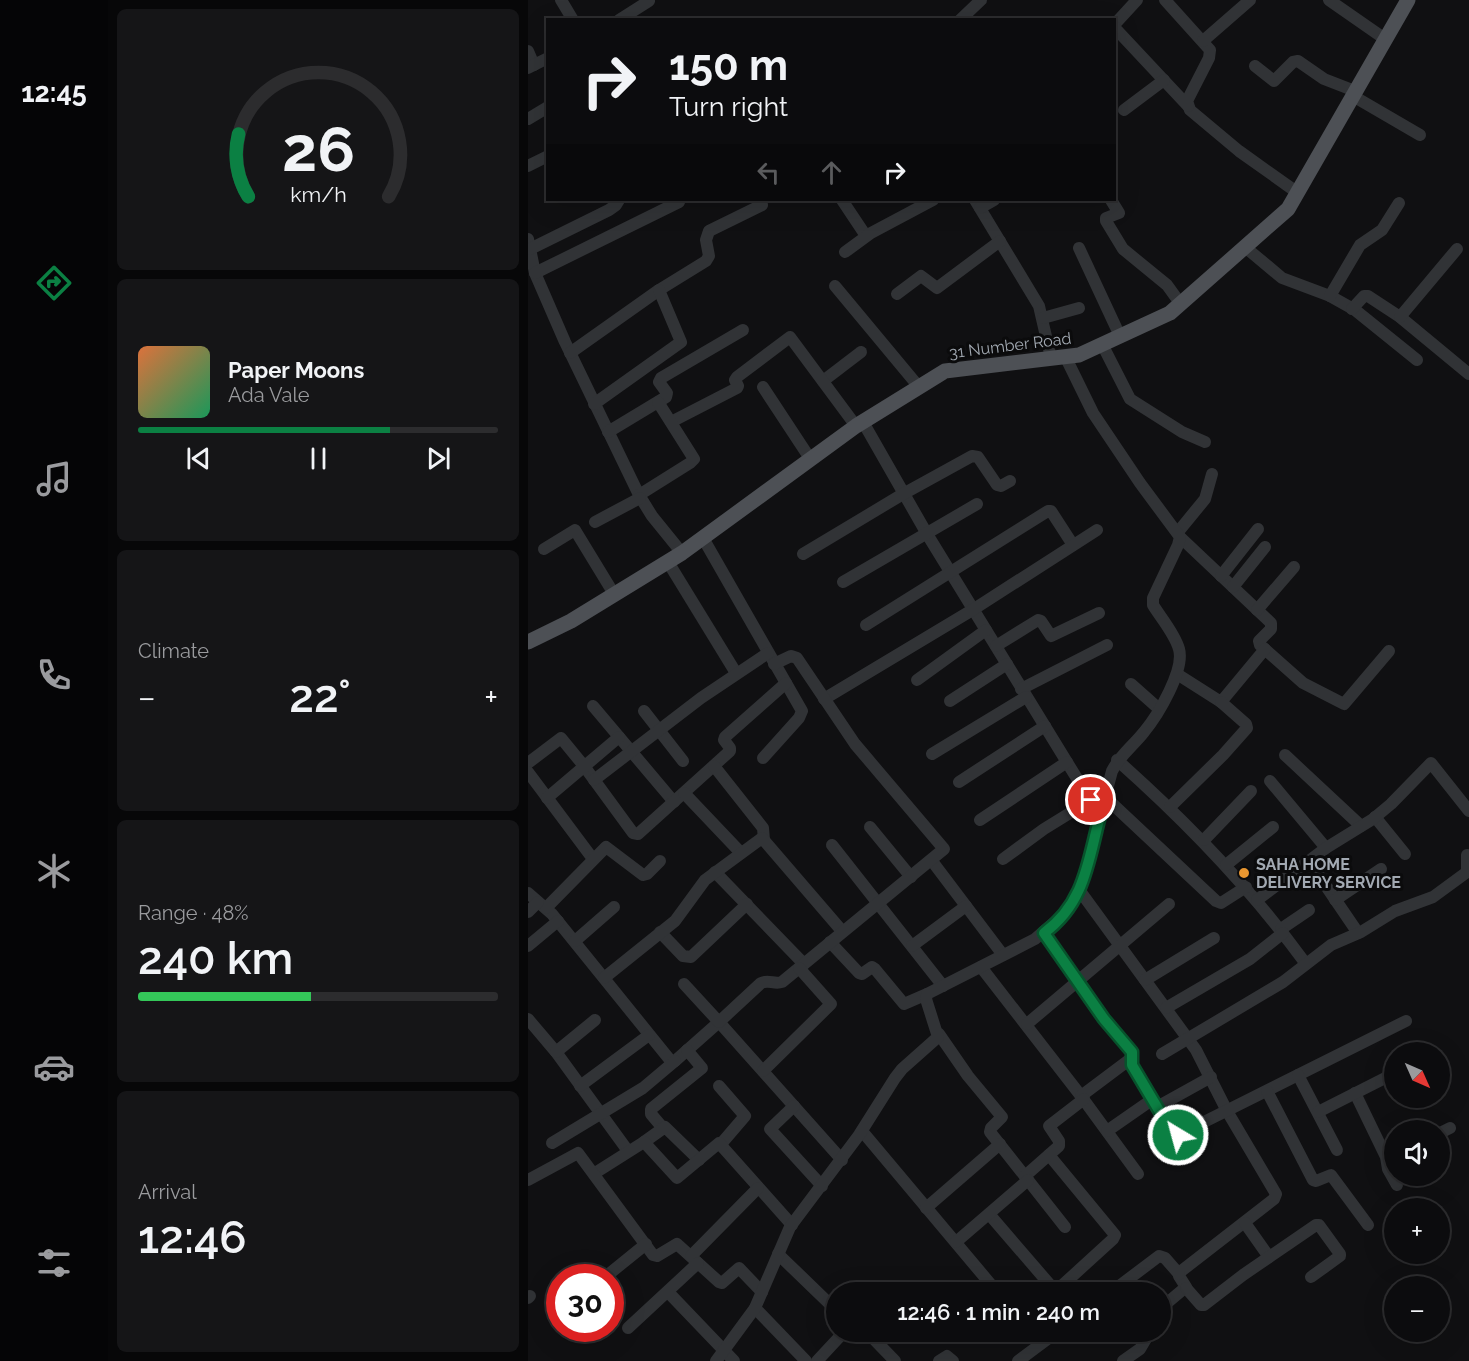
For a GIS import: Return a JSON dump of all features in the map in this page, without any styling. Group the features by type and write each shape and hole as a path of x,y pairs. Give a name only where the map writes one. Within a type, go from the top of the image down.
{"main road":[{"name":"31 Number Road","path":"528,642 571,621 682,553 860,424 945,371 1079,355 1170,313 1288,209 1408,0"}],"street":[{"path":"561,0 572,18"},
{"path":"962,18 981,0"},
{"path":"1116,24 1137,0"},
{"path":"1203,41 1250,0"},
{"path":"1329,0 1385,39"},
{"path":"622,18 649,1"},
{"path":"1173,3 1210,50 1210,55 1187,101 1188,106"},
{"path":"1116,28 1190,110 1239,151 1298,193"},
{"path":"528,51 531,66 546,59"},
{"path":"1255,66 1274,81 1293,62 1298,61 1324,79 1354,94 1420,135"},
{"path":"1124,110 1164,80"},
{"path":"528,119 546,108"},
{"path":"528,166 546,157"},
{"path":"618,201 609,210 529,244 535,273 570,353 639,496 682,553"},
{"path":"843,201 867,236"},
{"path":"845,252 867,236 931,201"},
{"path":"1112,201 1119,213 1106,218 1106,221 1123,249 1162,280 1180,303"},
{"path":"535,273 679,202"},
{"path":"1330,296 1360,245 1382,230 1400,203"},
{"path":"978,204 1039,306 1058,357 1092,413 1140,483 1179,534 1272,626 1259,641 1260,645 1303,683 1328,694 1342,704 1389,651"},
{"path":"570,353 659,290 708,259 706,240 708,231 762,205"},
{"path":"897,294 921,276 933,288 937,288 1000,241"},
{"path":"1245,247 1281,278 1330,296 1352,309 1417,360"},
{"path":"1079,248 1120,336"},
{"path":"1400,317 1456,249"},
{"path":"835,286 918,387"},
{"path":"594,404 681,342 659,290"},
{"path":"1352,309 1364,296 1368,296 1400,317 1469,374"},
{"path":"1043,318 1079,308"},
{"path":"608,432 667,395 659,382 661,378 743,330"},
{"path":"671,422 737,388 736,377 790,337 823,381 860,424 1100,816"},
{"path":"1101,344 1130,399 1182,432 1205,442"},
{"path":"823,381 861,352"},
{"path":"764,387 811,460"},
{"path":"595,522 690,464 694,459 658,402"},
{"path":"803,554 903,494 975,455 997,485 1001,486 1010,481"},
{"path":"830,942 859,973 862,974 872,967 875,969 904,1004 981,967 1044,933 1066,912 1080,891 1112,771 1117,760 1145,731 1181,664 1179,648 1154,605 1153,598 1178,545 1179,534 1205,499 1212,474"},
{"path":"843,582 977,504"},
{"path":"866,625 1049,510 1073,545"},
{"path":"1221,576 1258,529"},
{"path":"544,549 575,530 614,594"},
{"path":"824,699 974,609 1097,530"},
{"path":"703,538 801,711 801,715 763,758"},
{"path":"1233,587 1265,547"},
{"path":"668,562 736,672"},
{"path":"1257,610 1294,567"},
{"path":"996,646 1038,620 1051,636 1099,613"},
{"path":"916,680 986,630"},
{"path":"932,754 1024,693 1107,645"},
{"path":"1221,702 1264,649"},
{"path":"552,1143 643,1088 761,983 768,981 779,983 932,861 944,848 855,744 797,658 790,656 771,658 736,672 594,780"},
{"path":"950,700 1007,664"},
{"path":"1170,807 1247,728 1246,724 1221,702 1177,674"},
{"path":"528,763 561,738 635,835 731,750 724,740 725,737 786,683"},
{"path":"1131,684 1158,708"},
{"path":"593,706 630,752 741,853"},
{"path":"644,711 683,761"},
{"path":"959,782 1045,726"},
{"path":"547,798 618,737"},
{"path":"1285,755 1361,826"},
{"path":"1117,760 1204,840 1257,900 1306,964"},
{"path":"980,820 1067,762"},
{"path":"1257,900 1326,848 1375,817 1431,763 1469,811"},
{"path":"714,766 763,828 764,840 842,931"},
{"path":"528,772 593,859"},
{"path":"1270,781 1326,848"},
{"path":"1204,840 1251,790"},
{"path":"1105,797 1216,902 1221,903 1246,887"},
{"path":"1003,859 1044,828 1091,800"},
{"path":"1375,817 1405,854"},
{"path":"870,827 911,877"},
{"path":"1226,864 1273,827"},
{"path":"604,978 675,921 701,884 759,839 764,840"},
{"path":"832,845 943,986"},
{"path":"528,912 537,901 604,849 609,848 643,875 660,861"},
{"path":"1162,1054 1283,982 1331,945 1358,933 1395,911 1433,897 1464,875 1468,868 1467,855"},
{"path":"932,861 1003,955"},
{"path":"1309,861 1358,933"},
{"path":"1335,900 1382,869"},
{"path":"716,872 747,904 831,1004 763,1071"},
{"path":"1080,891 1120,948 1189,1038 1227,1111 1276,1194 1274,1199 1245,1223 1179,1274"},
{"path":"537,901 558,921 670,1060 675,1061"},
{"path":"660,932 687,958 691,957 747,904"},
{"path":"1027,1024 1120,948 1169,904"},
{"path":"912,946 966,906"},
{"path":"574,941 614,907"},
{"path":"1167,1008 1250,959 1309,910"},
{"path":"528,946 558,921"},
{"path":"1044,933 1104,1019 1132,1052 1132,1065 1173,1134 1178,1135 1406,1021"},
{"path":"1145,980 1214,938"},
{"path":"981,967 1083,1097 1138,1174"},
{"path":"684,984 842,1160"},
{"path":"927,994 926,999 939,1034 968,1076 1002,1117 990,1130 1065,1227"},
{"path":"528,1019 556,1052 628,1151"},
{"path":"556,1052 595,1020"},
{"path":"716,1361 755,1308 792,1225 842,1160 902,1069 939,1034"},
{"path":"580,1086 649,1035"},
{"path":"687,1050 702,1068 651,1109 651,1114 699,1160"},
{"path":"956,1242 1026,1178 1060,1143 1049,1126 1133,1057"},
{"path":"1298,1076 1337,1150"},
{"path":"1107,1131 1155,1103 1210,1077"},
{"path":"1318,1112 1384,1078"},
{"path":"644,1142 677,1178 717,1144 721,1144 745,1116 719,1086"},
{"path":"1267,1091 1313,1180 1331,1175 1368,1225"},
{"path":"1355,1093 1384,1145"},
{"path":"794,1106 770,1129 822,1185"},
{"path":"595,1173 644,1142 662,1127"},
{"path":"862,1131 989,1282"},
{"path":"721,1144 792,1225"},
{"path":"926,1208 1000,1144"},
{"path":"528,1180 576,1153 581,1155 655,1256 677,1244 721,1283 739,1268 762,1292"},
{"path":"1049,1155 1115,1235 1067,1282"},
{"path":"628,1328 668,1292 758,1188"},
{"path":"988,1214 1047,1282"},
{"path":"1245,1223 1269,1257"},
{"path":"1125,1282 1159,1256 1165,1258 1186,1284 1186,1288 1201,1305 1204,1305 1269,1257 1319,1225 1340,1256 1311,1277"},
{"path":"621,1264 646,1244"},
{"path":"778,1254 826,1300"},
{"path":"1171,1300 1186,1288"},
{"path":"668,1292 734,1361"},
{"path":"755,1308 806,1361"},
{"path":"818,1361 835,1342"},
{"path":"877,1342 895,1361"},
{"path":"1018,1361 1044,1342"},
{"path":"1123,1361 1137,1357 1145,1342"},
{"path":"939,1361 947,1356 953,1361"}],"place":[{"name":"SAHA HOME DELIVERY SERVICE","path":"1244,873"}],"route":[{"path":"1091,800 1100,816 1080,891 1066,912 1044,933 1104,1019 1132,1052 1132,1065 1173,1134 1178,1135"}]}
